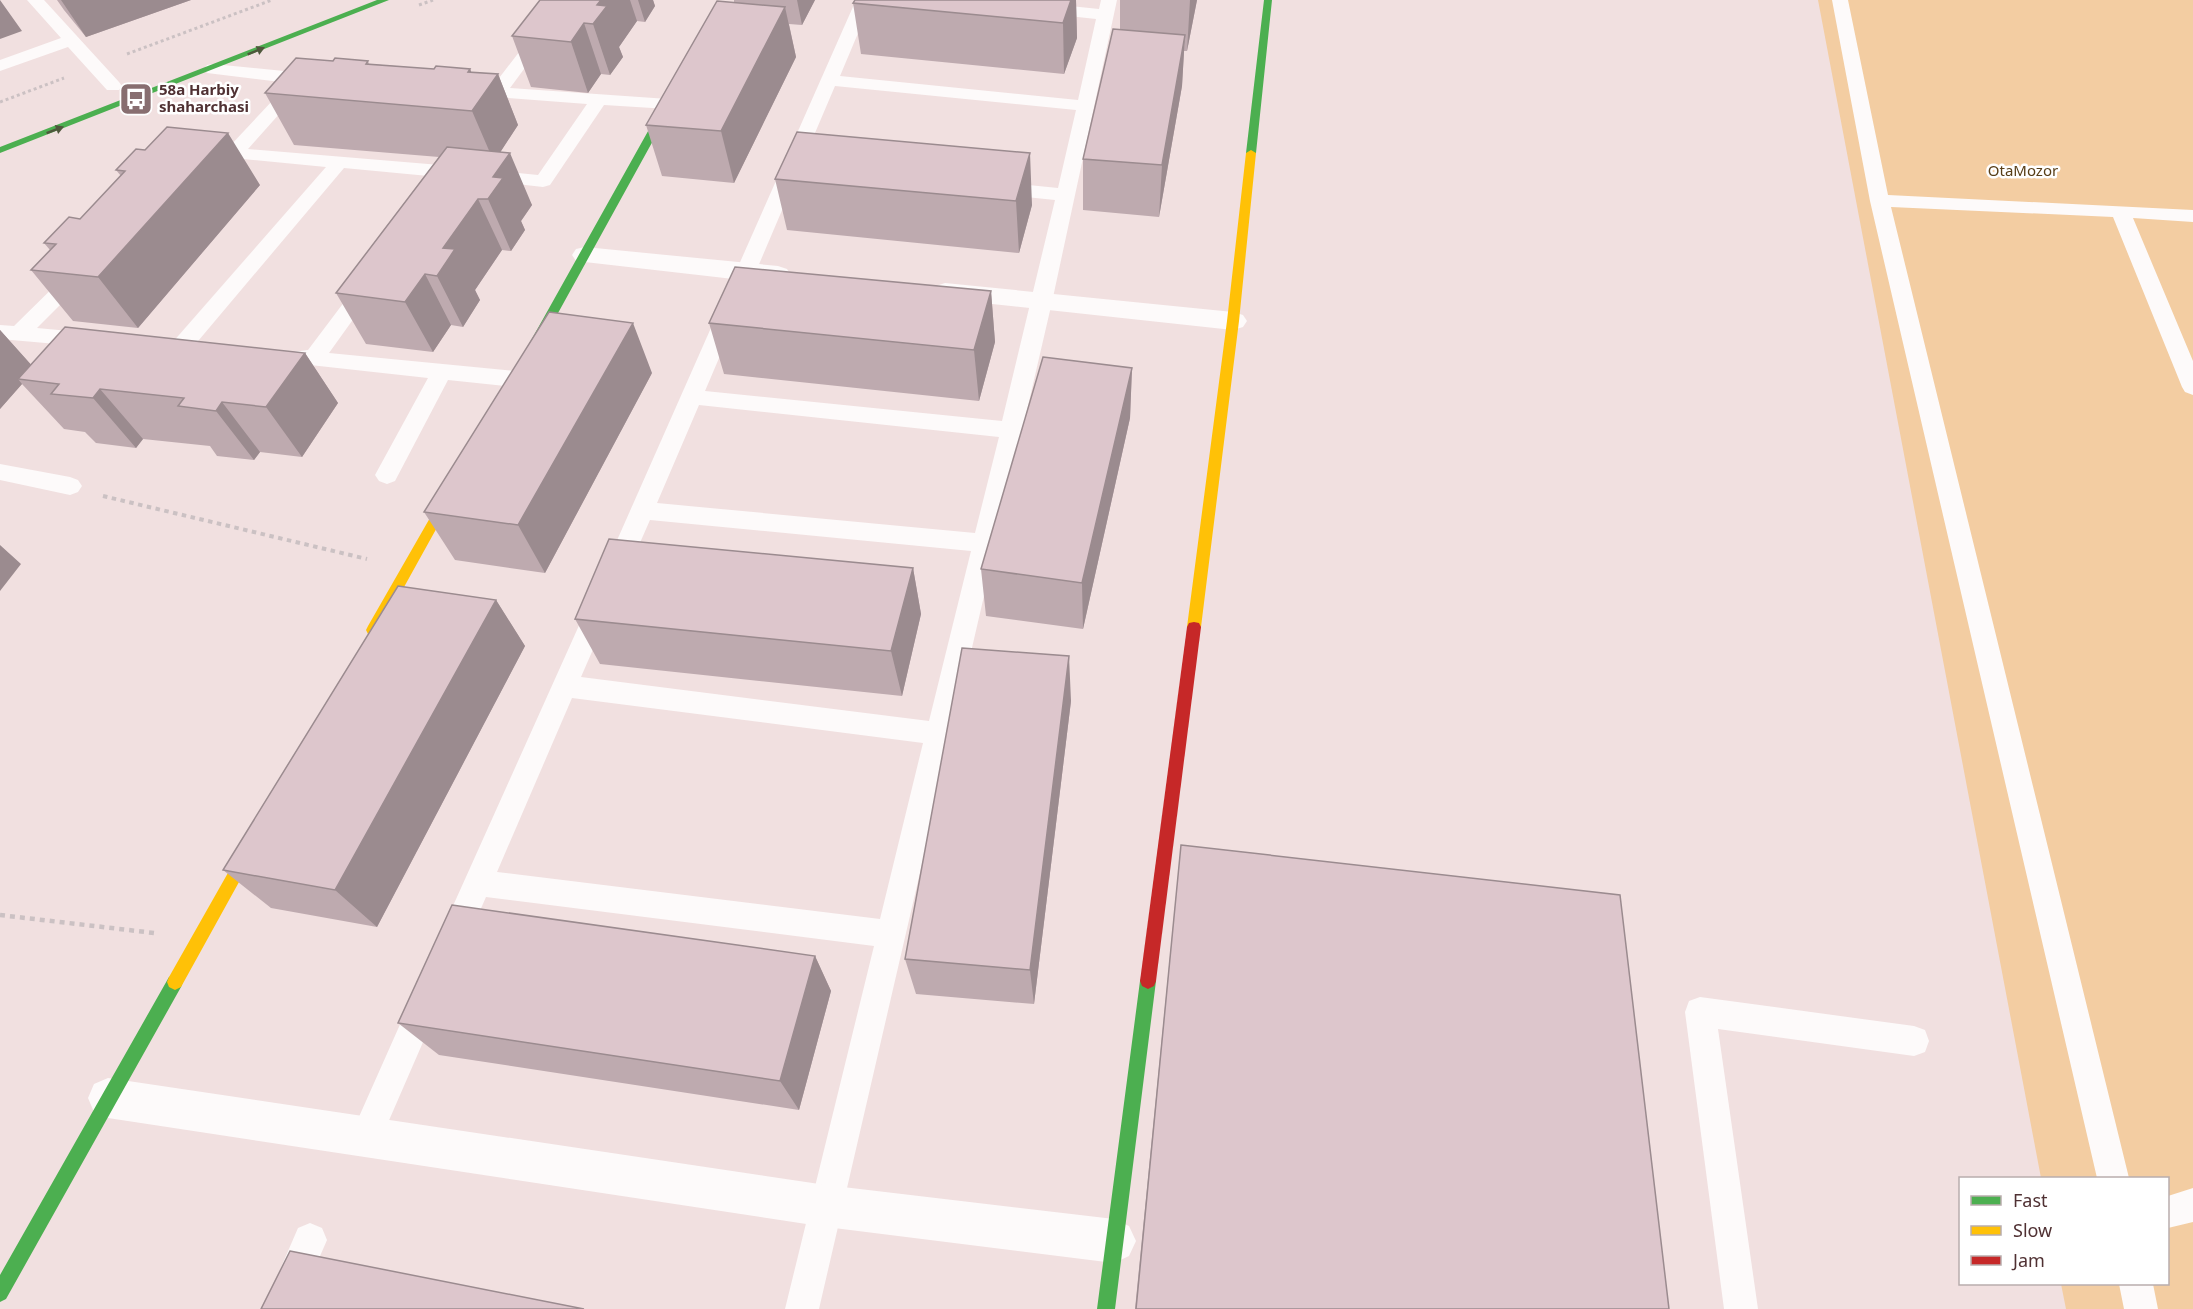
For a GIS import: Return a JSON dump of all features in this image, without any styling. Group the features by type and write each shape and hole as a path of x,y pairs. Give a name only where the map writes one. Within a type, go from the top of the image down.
{"street":[{"path":"0,150 213,69 385,0"},
{"path":"1106,1309 1233,321 1268,0"},
{"path":"512,384 679,83"},
{"path":"585,255 806,278"},
{"path":"924,290 1233,321"},
{"path":"368,639 459,478"},
{"path":"0,1293 262,825"},
{"path":"108,1098 826,1206 1114,1241"}],"lane":[{"path":"498,92 567,0"},
{"path":"366,1137 747,272 864,0"},
{"path":"1840,0 1880,201 2113,1177"},
{"path":"44,2 72,40 114,86"},
{"path":"802,1309 1042,302 1108,7 1026,7"},
{"path":"0,66 72,40"},
{"path":"213,69 336,81"},
{"path":"234,153 302,78"},
{"path":"830,80 1086,106"},
{"path":"452,89 668,104"},
{"path":"194,159 202,151 234,153 543,181 599,99"},
{"path":"180,348 339,163"},
{"path":"792,168 816,170"},
{"path":"431,200 452,172"},
{"path":"982,187 1066,195"},
{"path":"1880,201 2193,216"},
{"path":"2120,211 2193,387"},
{"path":"10,333 94,259"},
{"path":"314,358 376,275"},
{"path":"10,333 111,342"},
{"path":"157,346 202,350"},
{"path":"280,356 442,371 512,384"},
{"path":"387,475 442,371"},
{"path":"692,397 1011,430"},
{"path":"0,472 70,486"},
{"path":"642,510 984,543"},
{"path":"565,686 939,734"},
{"path":"477,883 891,934"},
{"path":"1741,1309 1700,1012 1914,1041"},
{"path":"2169,1212 2193,1205"},
{"path":"280,1309 310,1240"},
{"path":"2136,1285 2141,1309"}],"path":[{"path":"0,102 272,0"},
{"path":"70,486 118,501 161,508 315,548 409,567"},
{"path":"0,915 198,939"}],"green space":[{"name":"OtaMozor","path":"1818,0 2193,0 2193,1309 2066,1309 2061,1285 2169,1285 2169,1177 2041,1177"}],"building":[{"path":"540,0 601,0 597,5 607,6 593,24 584,23 571,42 512,36"},
{"path":"855,0 1071,0 1063,23 853,3"},
{"path":"717,1 785,7 721,131 646,125"},
{"path":"1113,29 1185,35 1162,165 1083,159"},
{"path":"296,58 333,61 335,58 368,61 366,64 434,69 436,66 470,69 468,72 498,74 472,111 265,93"},
{"path":"167,127 228,133 98,277 31,270 56,244 44,243 69,217 80,219 125,171 116,170 136,149 145,150"},
{"path":"797,132 1030,153 1016,201 775,179"},
{"path":"447,147 510,153 493,177 503,178 488,199 478,199 443,248 455,249 437,276 425,274 405,302 336,293"},
{"path":"735,267 991,291 974,350 709,323"},
{"path":"549,312 633,323 518,525 424,512"},
{"path":"65,327 305,353 266,407 222,402 216,411 178,406 184,398 100,389 93,398 51,394 59,384 18,379"},
{"path":"1043,357 1132,368 1082,583 981,569"},
{"path":"609,539 913,568 891,651 575,619"},
{"path":"398,586 496,600 335,890 223,870"},
{"path":"962,648 1069,656 1030,970 905,959"},
{"path":"1181,845 1620,895 1669,1309 1136,1309"},
{"path":"452,905 815,956 780,1081 398,1023"},
{"path":"290,1251 584,1309 261,1309"}],"traffic: fast":[{"path":"0,150 385,0"},
{"path":"1251,153 1268,0"},
{"path":"530,353 671,99"},
{"path":"1106,1309 1148,981"},
{"path":"0,1293 175,982"}],"traffic: slow":[{"path":"1194,627 1233,321 1251,153"},
{"path":"373,630 454,486"},
{"path":"175,982 255,839"}],"traffic: jam":[{"path":"1148,981 1194,627"}],"place":[{"name":"58a Harbiy shaharchasi","path":"136,99"}]}
